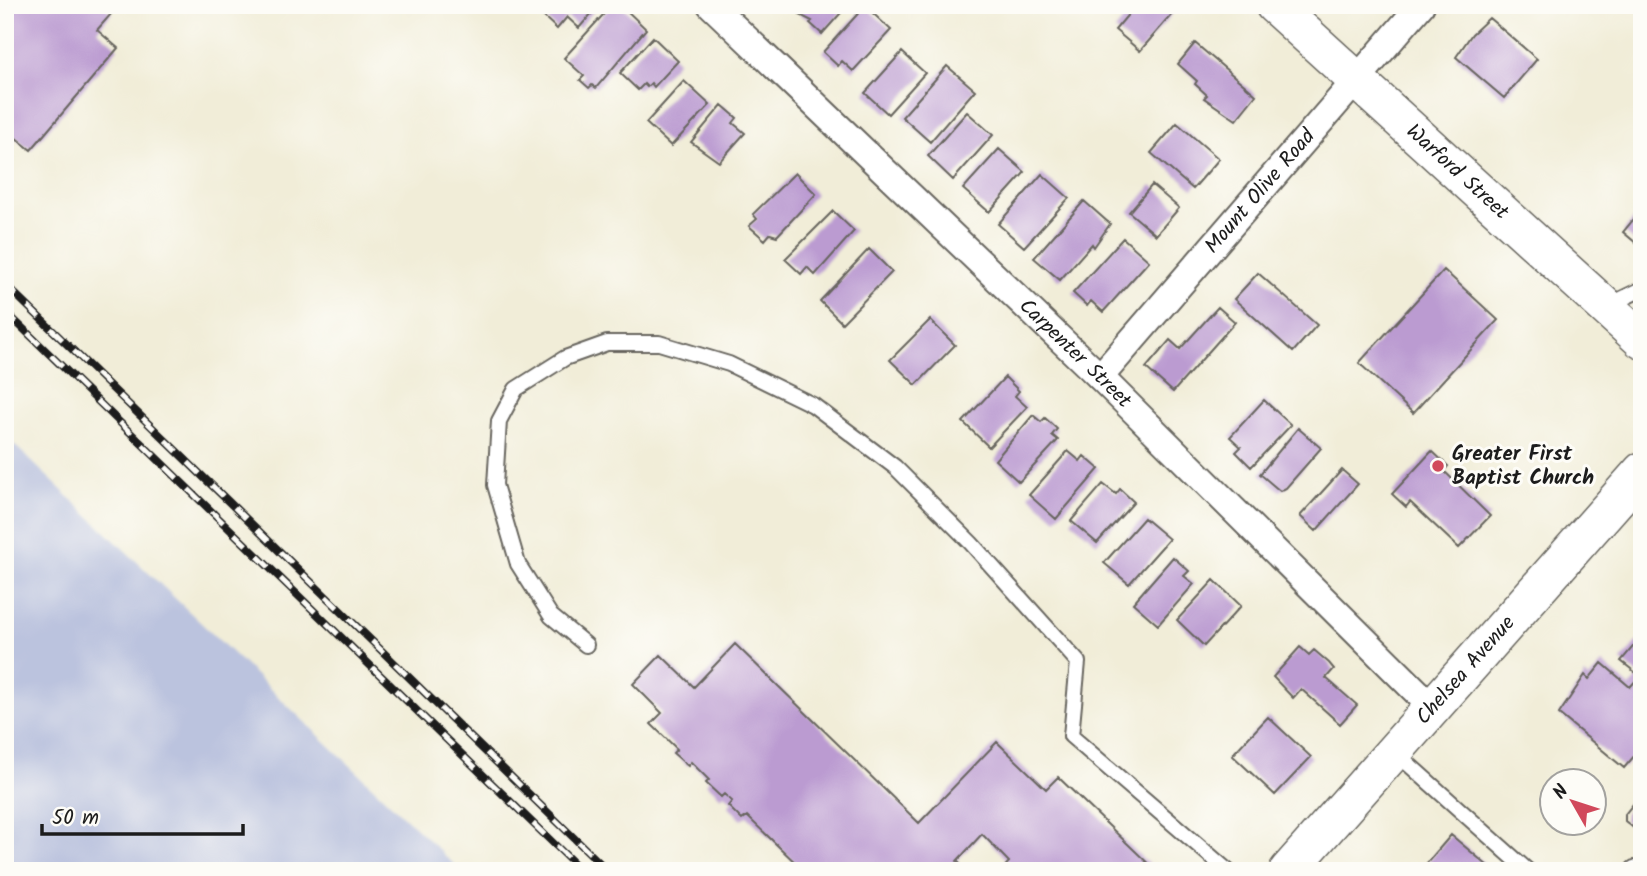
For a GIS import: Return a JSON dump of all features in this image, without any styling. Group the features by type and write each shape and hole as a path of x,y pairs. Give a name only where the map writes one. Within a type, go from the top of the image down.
{"main road":[{"name":"Warford Street","path":"1273,5 1642,340"},
{"name":"Chelsea Avenue","path":"1288,871 1642,471"}],"street":[{"name":"Carpenter Street","path":"711,5 1100,377 1432,707"},
{"name":"Mount Olive Road","path":"1100,377 1421,5"}],"lane":[{"path":"1606,307 1642,289"},
{"path":"586,645 551,615 518,564 495,485 499,421 516,389 565,358 607,343 659,342 729,364 813,405 895,467 952,524 1078,662 1072,736 1227,871"},
{"path":"1394,751 1528,871"},
{"path":"1631,871 1634,868 1637,871"}],"shaded area":[{"path":"5,436 461,871 5,871"}],"building":[{"path":"5,5 102,5 112,13 97,30 118,48 31,150 5,129"},
{"path":"555,5 599,5 579,28 567,17 557,29 544,17"},
{"path":"612,5 621,5 646,29 596,88 592,85 589,88 580,80 584,76 564,58"},
{"path":"803,5 848,5 822,34 810,23 812,21 800,15"},
{"path":"1136,5 1180,5 1140,51 1115,30"},
{"path":"865,6 891,30 853,71 842,61 838,66 823,52"},
{"path":"1489,18 1537,59 1504,98 1456,57 1472,34"},
{"path":"653,37 678,61 654,87 651,83 647,87 644,84 638,90 620,73"},
{"path":"1195,43 1256,95 1236,120 1204,98 1207,95 1195,84 1197,81 1178,64"},
{"path":"902,52 925,73 888,114 865,93"},
{"path":"947,66 975,90 930,142 902,117"},
{"path":"684,81 710,105 671,146 646,123"},
{"path":"722,105 737,118 733,123 745,133 719,162 691,142"},
{"path":"967,112 993,135 953,180 928,156"},
{"path":"1177,123 1219,159 1193,189 1151,153"},
{"path":"999,149 1025,172 989,212 963,189"},
{"path":"795,173 816,194 777,236 770,234 765,240 749,226 757,219 753,214"},
{"path":"1042,174 1069,198 1024,247 998,224"},
{"path":"1152,185 1179,208 1156,235 1129,212"},
{"path":"1084,201 1110,224 1094,247 1092,244 1060,280 1034,258"},
{"path":"1642,209 1642,248 1623,232"},
{"path":"833,211 854,231 815,275 807,267 801,274 785,259"},
{"path":"1123,238 1149,261 1103,312 1091,301 1087,306 1073,293"},
{"path":"869,249 892,272 842,323 820,301"},
{"path":"1444,270 1498,320 1413,413 1359,363"},
{"path":"1258,273 1317,325 1293,352 1234,299"},
{"path":"1218,307 1235,322 1173,392 1146,368 1170,340 1180,349"},
{"path":"930,320 955,345 916,385 890,360"},
{"path":"1005,377 1019,391 1015,396 1027,407 989,447 963,422"},
{"path":"1264,400 1291,425 1251,467 1236,452 1241,447 1230,437"},
{"path":"1033,415 1041,422 1045,418 1057,429 1052,435 1058,440 1019,482 995,460"},
{"path":"1298,428 1321,448 1286,488 1280,491 1260,474"},
{"path":"1068,451 1080,461 1084,456 1099,469 1056,519 1029,495"},
{"path":"1432,451 1448,466 1444,471 1490,516 1459,548 1410,502 1406,507 1392,494"},
{"path":"1342,470 1358,484 1316,531 1300,516"},
{"path":"1103,484 1116,494 1120,489 1134,502 1097,543 1071,521"},
{"path":"1144,518 1169,539 1129,584 1104,563"},
{"path":"1173,557 1189,571 1184,576 1194,584 1158,625 1133,603"},
{"path":"1214,580 1241,606 1204,646 1177,620"},
{"path":"1642,636 1642,747 1624,768 1559,714 1585,675 1589,679 1602,663 1630,687 1640,676 1621,661"},
{"path":"735,644 919,823 997,742 1046,789 1058,777 1156,871 1001,871 1009,862 982,834 957,861 967,871 804,871 747,816 742,820 728,806 732,801 724,794 721,797 706,783 709,780 691,762 688,766 673,753 677,749 651,724 662,713 633,684 661,655 694,687"},
{"path":"1300,647 1309,655 1314,650 1329,663 1334,669 1326,678 1357,705 1340,724 1301,689 1293,698 1273,677"},
{"path":"1268,717 1311,757 1275,795 1232,755"},
{"path":"1642,793 1642,835 1625,821 1625,814"},
{"path":"1451,835 1494,871 1420,871"}],"railway":[{"path":"5,284 608,871"},
{"path":"5,311 582,871"}],"place":[{"name":"Greater First Baptist Church","path":"1438,466"}]}
